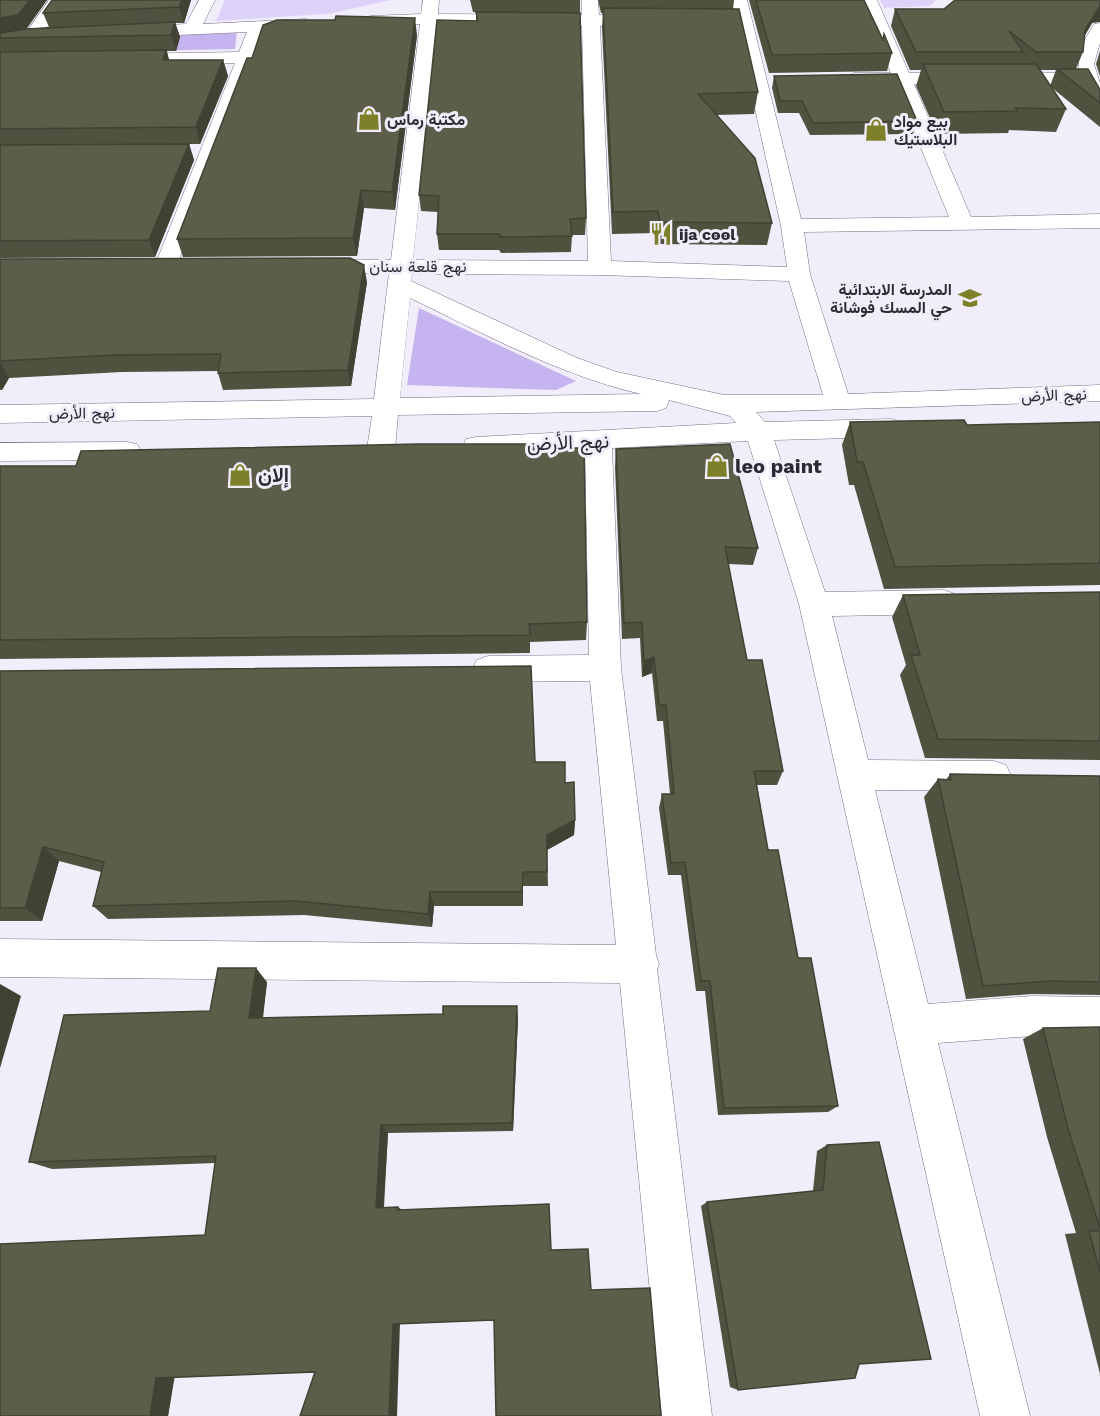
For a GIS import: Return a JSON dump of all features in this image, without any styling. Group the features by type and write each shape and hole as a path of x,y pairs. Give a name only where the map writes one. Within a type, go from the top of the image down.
{"street":[{"path":"32,37 57,0"},
{"path":"192,29 207,0"},
{"path":"590,0 600,268"},
{"path":"739,0 766,81 799,274 838,403"},
{"path":"401,4 348,21 430,9 592,21 663,21"},
{"path":"381,449 430,9"},
{"path":"873,9 899,17"},
{"path":"873,9 963,224"},
{"path":"722,21 746,22"},
{"path":"112,33 326,23"},
{"path":"165,268 258,26"},
{"path":"1100,28 1088,78 1100,101"},
{"path":"11,40 55,36"},
{"path":"110,60 248,57"},
{"path":"831,80 1088,78"},
{"path":"187,152 211,152"},
{"path":"792,226 1100,220"},
{"name":"نهج قلعة سنان","path":"295,266 399,274 600,268 799,274"},
{"path":"142,268 189,268"},
{"path":"399,274 568,364 612,380 724,404 739,410 758,431 814,604 1005,1416"},
{"name":"نهج الأرض","path":"0,414 694,401 724,404 838,403 1100,393"},
{"name":"نهج الأرض","path":"450,447 758,431 912,427"},
{"path":"598,441 605,668 687,1416"},
{"name":"نهج الأرض","path":"0,452 155,451"},
{"path":"814,604 969,601"},
{"path":"463,670 605,668"},
{"path":"855,775 1030,777"},
{"path":"0,958 639,964"},
{"path":"913,1025 1032,1016 1100,1017"}],"shaded area":[{"path":"225,0 391,0 327,14 216,21"},
{"path":"880,0 936,0 930,6 884,8"},
{"path":"237,30 235,49 34,53 47,39"},
{"path":"419,308 576,381 556,390 407,385"}],"building":[{"path":"0,0 30,0 18,15 0,18"},
{"path":"52,0 182,0 179,7 43,13"},
{"path":"756,0 864,0 883,40 884,34 892,53 772,55"},
{"path":"955,0 1100,0 1100,6 1085,30 1083,52 1036,52 1009,31 1023,52 916,52 895,9 944,9"},
{"path":"603,8 739,9 758,92 698,94 755,158 772,223 660,222 658,211 613,212"},
{"path":"476,12 580,13 586,218 570,219 572,236 500,237 499,234 437,234 439,196 419,195 437,20 478,21"},
{"path":"336,16 415,18 392,192 361,190 353,238 177,239 247,58 252,58 263,25 277,20 335,20"},
{"path":"175,22 171,35 0,38 0,33 26,29"},
{"path":"166,50 163,60 223,60 196,127 0,129 0,52"},
{"path":"923,64 1036,64 1066,109 1015,108 1017,111 944,112"},
{"path":"1057,69 1088,69 1100,89 1100,103"},
{"path":"897,74 917,121 813,123 802,101 780,101 774,76"},
{"path":"189,144 149,240 0,241 0,145"},
{"path":"350,258 364,265 348,370 218,373 221,354 115,355 0,361 0,259"},
{"path":"964,420 967,425 1100,422 1100,563 895,567 863,462 857,462 850,422"},
{"path":"419,444 566,444 567,448 584,448 587,622 529,624 530,635 0,640 0,466 76,466 81,451"},
{"path":"730,444 758,548 725,547 747,660 762,660 783,771 754,771 768,850 778,850 798,958 811,958 838,1106 724,1108 710,981 701,981 685,862 671,863 662,794 674,794 666,705 659,705 654,657 644,661 642,622 624,623 616,449"},
{"path":"1100,592 1100,741 938,739 911,655 920,655 903,595"},
{"path":"531,666 535,762 565,762 565,783 574,782 575,820 547,835 547,872 523,872 522,892 430,892 428,914 296,901 93,906 104,862 43,847 25,908 0,908 0,671"},
{"path":"950,774 1100,776 1100,982 1051,981 983,986 938,779 951,780"},
{"path":"218,968 256,968 249,1018 443,1014 443,1006 517,1006 512,1123 381,1125 376,1208 398,1207 398,1210 549,1204 551,1250 588,1249 591,1290 650,1288 661,1416 496,1416 494,1320 393,1324 389,1416 300,1416 315,1372 156,1378 150,1416 0,1416 0,1244 205,1235 216,1156 29,1162 64,1015 210,1011"},
{"path":"1100,1027 1100,1228 1068,1129 1043,1028"},
{"path":"879,1142 931,1359 859,1364 855,1378 738,1390 707,1202 823,1190 827,1145"},
{"path":"1089,1231 1100,1231 1100,1272"}],"place":[{"name":"مكتبة رماس","path":"369,119"},
{"name":"بيع مواد البلاستيك","path":"876,130"},
{"name":"ija cool","path":"661,234"},
{"name":"المدرسة الابتدائية حي المسك فوشانة","path":"970,298"},
{"name":"leo paint","path":"717,466"},
{"name":"إلان","path":"240,475"}]}
